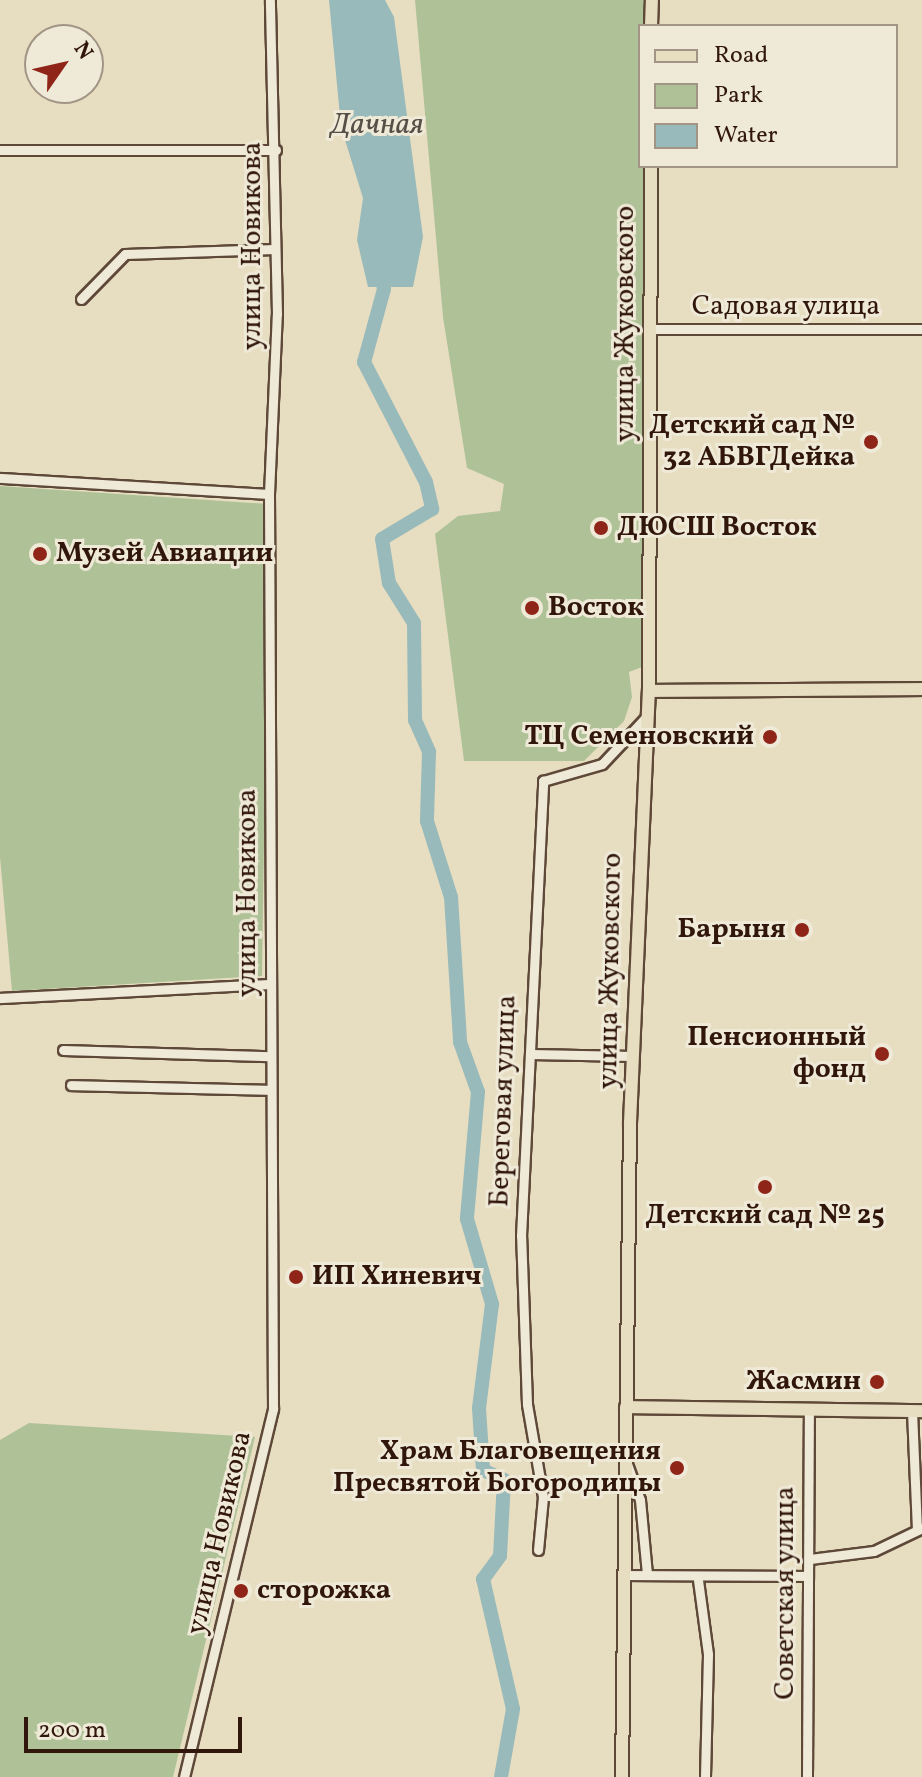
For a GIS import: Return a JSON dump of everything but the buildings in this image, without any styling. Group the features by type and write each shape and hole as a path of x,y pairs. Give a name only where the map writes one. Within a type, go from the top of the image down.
{"main road":[{"path":"651,24 652,0"},
{"name":"улица Жуковского","path":"622,1777 633,1056 649,691 651,168"},
{"path":"649,691 922,689"},
{"path":"626,1407 917,1411"}],"street":[{"name":"улица Новикова","path":"184,1777 273,1409 269,494 276,150 270,0"},
{"path":"0,150 276,150"},
{"path":"81,299 125,254 275,249"},
{"name":"Садовая улица","path":"650,329 922,329"},
{"path":"0,478 269,494"},
{"name":"Береговая улица","path":"538,1550 543,1497 522,1333 530,1054 543,781 602,764 647,716"},
{"path":"0,998 270,984"},
{"path":"63,1050 270,1056"},
{"path":"530,1054 633,1056"},
{"path":"71,1085 271,1090"},
{"name":"Советская улица","path":"807,1777 809,1410"},
{"path":"810,1559 874,1551 920,1529 917,1411"},
{"path":"626,1461 640,1500 647,1574"},
{"path":"624,1575 647,1574 698,1580 808,1576"},
{"path":"698,1580 708,1654 705,1777"}],"green space":[{"path":"415,0 645,0 645,24 638,24 638,168 644,168 642,667 629,672 632,697 624,721 584,761 464,761 435,534 458,516 500,511 504,484 467,468 443,317"},
{"path":"0,486 269,504 262,976 12,991 0,857"},
{"path":"29,1423 255,1437 173,1777 0,1777 0,1440"}],"water":[{"name":"Дачная","path":"329,0 385,0 394,17 423,237 413,287 368,287 357,240 363,198 341,127"}],"waterway":[{"path":"380,270 384,289 364,362 426,482 432,509 382,539 389,583 414,623 415,720 429,752 427,821 451,897 460,1042 478,1092 467,1219 492,1304 479,1408 483,1470 504,1480 500,1556 483,1579 513,1709 501,1777"}],"place":[{"name":"Детский сад № 32 АБВГДейка","path":"871,442"},
{"name":"ДЮСШ Восток","path":"601,528"},
{"name":"Музей Авиации","path":"40,554"},
{"name":"Восток","path":"532,608"},
{"name":"ТЦ Семеновский","path":"770,737"},
{"name":"Барыня","path":"802,930"},
{"name":"Пенсионный фонд","path":"882,1054"},
{"name":"Детский сад № 25","path":"765,1187"},
{"name":"ИП Хиневич","path":"296,1277"},
{"name":"Жасмин","path":"877,1382"},
{"name":"Храм Благовещения Пресвятой Богородицы","path":"677,1468"},
{"name":"сторожка","path":"241,1591"}]}
